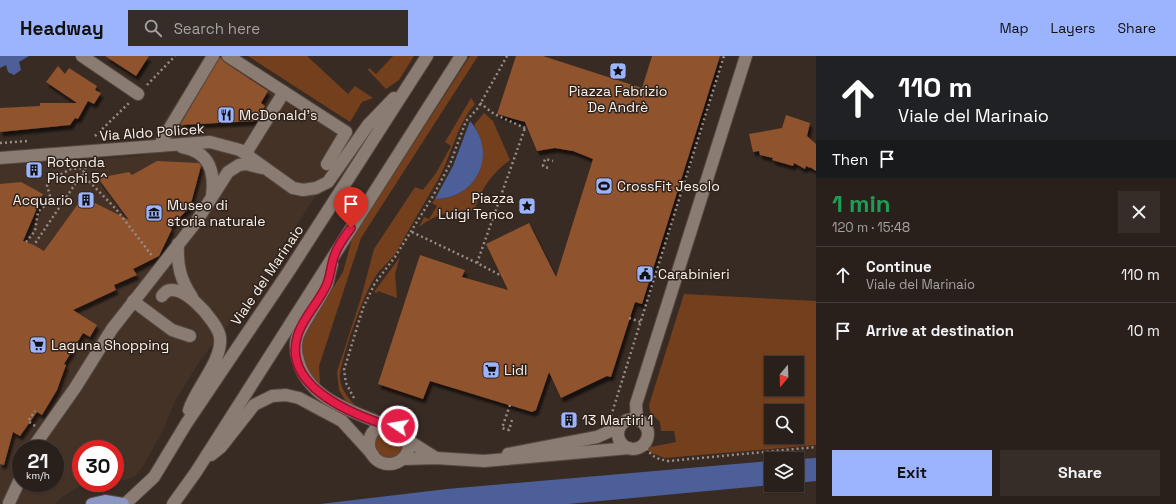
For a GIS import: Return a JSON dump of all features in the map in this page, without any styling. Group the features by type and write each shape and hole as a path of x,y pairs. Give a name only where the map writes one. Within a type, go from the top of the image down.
{"main road":[{"path":"92,504 105,502 124,504"}],"street":[{"path":"82,56 138,94"},
{"path":"159,146 213,56"},
{"path":"228,56 346,132 326,164"},
{"name":"Viale del Marinaio","path":"124,504 154,477 186,424 289,271 427,56"},
{"path":"173,504 201,463 461,56"},
{"path":"637,420 636,404 746,56"},
{"name":"Via Aldo Policek","path":"0,158 175,146 210,142 246,153 293,188 303,190 316,188 328,182 368,125 411,82"},
{"path":"246,153 284,92"},
{"path":"175,146 195,151 203,157 211,168 214,182 212,198"},
{"path":"38,440 133,301 196,222 228,172 239,166 253,164 267,169"},
{"path":"178,244 177,261 180,276 195,301 218,330 220,343 216,360 190,408 186,424"},
{"path":"201,463 221,447 254,405 272,396 286,395 299,398 342,421 373,455 382,462 387,464 398,462 407,454 409,442 404,430 394,424 385,424 355,413 327,397 307,382 299,366 296,350 298,334 327,284 335,253"},
{"path":"162,296 167,291 174,290 195,301"},
{"path":"133,301 172,330 190,336"},
{"path":"403,458 436,458 484,461 640,447 646,440 647,430 641,422 637,420 627,420 619,428 597,436 517,452 484,461"},
{"path":"373,455 369,443 371,436 379,427 385,424"},
{"path":"619,428 619,440 625,447 629,448"},
{"path":"409,442 436,458"},
{"path":"9,502 14,492"}],"path":[{"path":"355,413 360,405 349,392 344,370 363,308 375,283 412,232 450,164 466,121 480,104 507,56"},
{"path":"611,417 724,56"},
{"path":"477,263 526,128 494,114 480,104"},
{"path":"548,168 542,166 545,159 553,161"},
{"path":"26,242 35,231 38,212 51,200 47,185 48,181 71,169 86,168 34,245"},
{"path":"82,174 116,209 157,263"},
{"path":"682,175 686,176"},
{"path":"412,232 502,276"},
{"path":"629,318 641,322"},
{"path":"510,405 502,428 509,430 512,420"},
{"path":"644,444 648,453 657,460 669,461 816,447"}],"shaded area":[{"path":"208,56 236,56 353,132 311,203 238,313 201,359 174,403 164,428 143,466 135,476 124,480 124,440 72,440 72,491 61,498 56,504 0,504 0,165 143,156 154,136"},
{"path":"248,56 307,56 348,94 355,86 373,98 362,102 350,122"},
{"path":"393,56 414,56 399,80 386,89 368,70 369,68 376,74"},
{"path":"470,56 478,56 361,238 319,366 320,384 316,382 306,367 301,348 303,335 343,272 352,239"},
{"path":"471,98 475,104 463,122 438,180 397,251 379,271 364,298 343,359 340,379 345,393 355,405 354,408 347,403 339,390 337,372 361,298 374,249 415,187 423,190 436,173 451,146 445,142"},
{"path":"484,113 493,121 510,160 492,176 483,189 474,211 452,212 438,216 419,227 424,217 429,219 437,206 432,203 435,199 449,197 461,192 471,185 478,175 482,163 483,151 480,138 474,125"},
{"path":"400,257 395,274 397,298 378,291 377,293 374,292"},
{"path":"684,294 816,301 816,445 665,458 649,452 648,450 650,447 676,442 674,431 661,431 660,422 650,412 649,405"},
{"path":"389,430 399,434 403,444 399,454 389,458 379,454 375,444 379,434"}],"water":[{"path":"0,56 29,56 19,62 21,70 14,75 8,72 6,65 0,68"},
{"path":"470,121 478,134 482,147 483,160 479,172 472,183 463,191 450,197 435,199 453,166"},
{"path":"816,458 816,481 804,482 804,459"},
{"path":"764,462 764,486 568,504 320,504 447,489"}],"building":[{"path":"105,56 149,56 136,76"},
{"path":"516,56 543,56 642,88 652,56 720,56 642,304 635,302 611,377 607,376 561,398 549,372 536,410 532,412 430,381 423,399 378,384 420,255 465,270 462,277 508,290 486,244 529,223 556,277 593,159 573,151 555,148 537,151 525,122 497,114"},
{"path":"220,57 224,62 268,91 261,103 265,106 256,121 180,125"},
{"path":"58,66 65,74 69,68 97,86 95,90 101,93 94,104 88,101 78,119 75,118 70,125 0,132 0,108 40,106 40,103 77,103 46,82"},
{"path":"786,115 810,123 807,136 816,144 816,171 806,166 805,169 794,163 793,166 772,160 773,158 760,155 759,151 753,152 749,134 782,128"},
{"name":"Laguna Shopping","path":"157,161 199,163 201,166 190,207 170,227 172,229 159,256 133,269 137,275 114,285 116,290 73,310 97,325 90,337 83,333 64,364 66,365 57,390 42,415 37,412 20,436 13,432 4,465 0,464 0,184 21,182 43,194 23,241 44,251 83,197 129,220 98,178 129,172 132,175"}],"place":[{"name":"Piazza Fabrizio De Andrè","path":"618,71"},
{"name":"McDonald's","path":"226,115"},
{"name":"Rotonda Picchi 5^","path":"34,170"},
{"name":"CrossFit Jesolo","path":"604,186"},
{"name":"Acquario","path":"86,200"},
{"name":"Piazza Luigi Tenco","path":"527,206"},
{"name":"Museo di storia naturale","path":"154,213"},
{"name":"Carabinieri","path":"645,274"},
{"name":"Laguna Shopping","path":"38,345"},
{"name":"Lidl","path":"491,370"},
{"name":"13 Martiri 1","path":"569,420"}],"route":[{"path":"351,228 335,253 327,284 298,334 296,344 297,358 299,366 307,382 316,390 355,413 385,424 394,424 398,426"}]}
